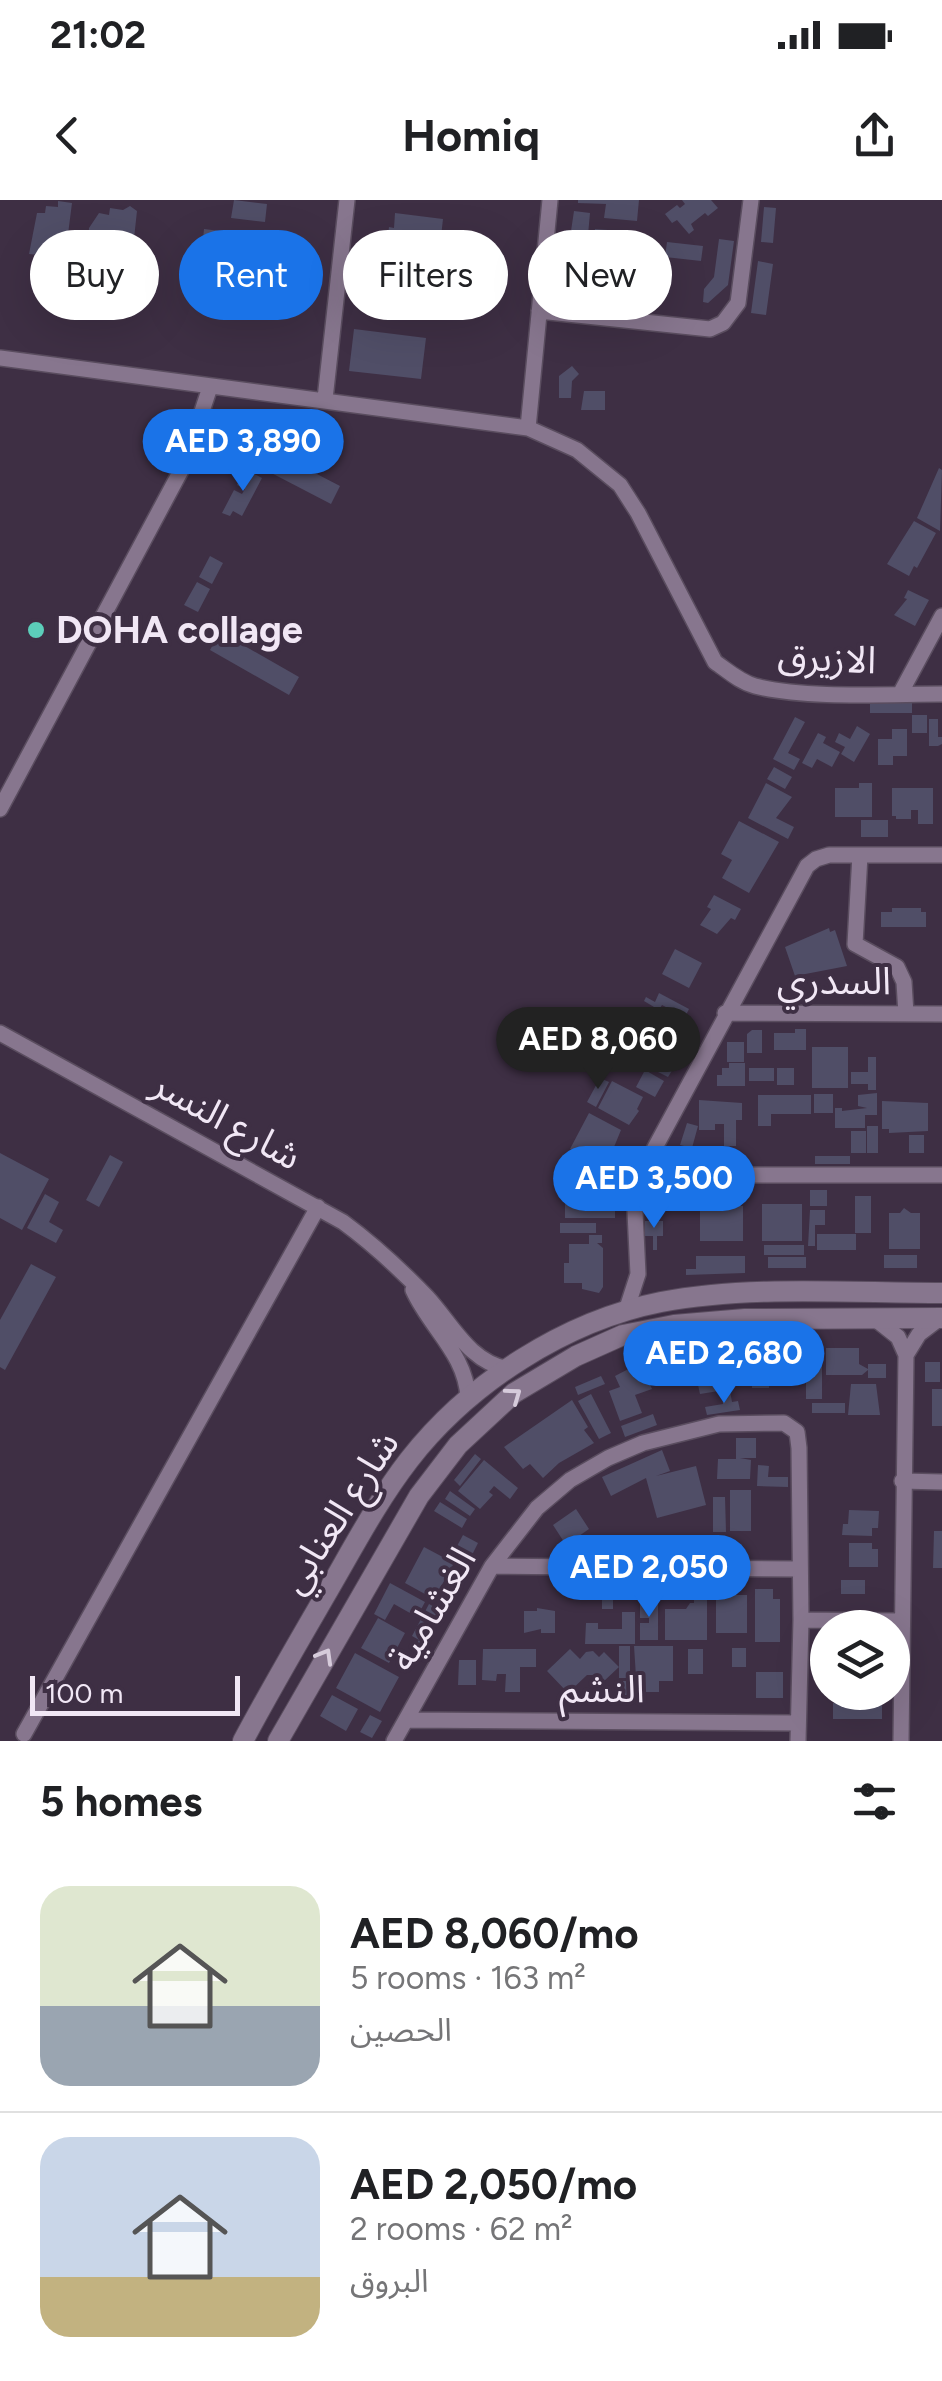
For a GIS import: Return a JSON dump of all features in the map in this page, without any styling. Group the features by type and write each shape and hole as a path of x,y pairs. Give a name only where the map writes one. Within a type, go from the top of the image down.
{"street":[{"path":"324,399 347,200"},
{"path":"547,230 550,200"},
{"path":"624,320 710,329 723,323 738,302 752,200"},
{"path":"0,358 528,428 538,320"},
{"path":"0,809 185,463 210,387"},
{"name":"الازيرق","path":"528,428 577,450 620,486 638,513 715,662 755,686 804,692 942,694"},
{"path":"900,694 942,616"},
{"path":"860,854 856,944 897,967 904,982 906,1014"},
{"path":"626,1311 638,1274 634,1191 725,1013 807,866 829,856 942,856"},
{"name":"السدري","path":"725,1013 942,1014"},
{"name":"شارع النسر","path":"0,1032 318,1207 367,1240 429,1300 474,1353 508,1370"},
{"path":"646,1166 658,1174 672,1175 942,1176"},
{"path":"24,1734 318,1207"},
{"path":"638,1274 662,1302"},
{"name":"شارع النسر","path":"410,1282 421,1306 456,1354 468,1398"},
{"name":"شارع العنابي","path":"243,1741 393,1482 429,1436 468,1398 549,1343 626,1311 662,1302 770,1294 942,1293"},
{"path":"874,1318 898,1337 906,1355 900,1610"},
{"path":"906,1355 919,1334 941,1318"},
{"name":"شارع العنابي","path":"278,1741 418,1496 458,1444 514,1393 576,1356 622,1335 674,1325 746,1319 941,1318"},
{"name":"الغشامية","path":"394,1741 492,1566 537,1508 570,1480 644,1443 718,1424 784,1423 797,1432 799,1448 798,1741"},
{"path":"902,1482 942,1482"},
{"path":"492,1566 800,1570"},
{"path":"801,1620 810,1620"},
{"path":"901,1710 901,1741"},
{"name":"النشم","path":"406,1720 798,1723"}],"building":[{"path":"234,200 267,204 265,222 231,218"},
{"path":"578,200 639,200 637,221 604,218 606,204"},
{"path":"682,200 711,200 718,208 691,224 694,230 689,234 677,220 672,223 665,214 685,204"},
{"path":"58,201 72,203 69,230 34,230 37,213 45,213 46,206 58,207"},
{"path":"130,206 137,211 135,230 89,230 99,213 109,215 110,208 123,210"},
{"path":"764,207 776,208 773,243 761,242"},
{"path":"574,211 590,213 588,230 571,230"},
{"path":"395,213 443,219 442,230 389,230 394,228"},
{"path":"719,239 734,241 728,285 708,303 703,302 704,289 714,277"},
{"path":"672,243 703,246 701,261 672,258"},
{"path":"758,261 773,264 766,315 751,313"},
{"path":"354,329 426,338 421,379 349,371"},
{"path":"572,366 579,374 572,381 571,398 559,398 559,376"},
{"path":"584,391 605,391 605,410 581,410"},
{"path":"259,444 340,486 331,504 250,462"},
{"path":"939,468 942,470 940,531 917,518"},
{"path":"245,469 262,478 242,516 233,511 230,516 222,513 234,490 242,494 245,489 237,485"},
{"path":"914,521 936,533 909,576 887,564"},
{"path":"210,556 223,563 212,584 199,577"},
{"path":"197,582 210,589 198,612 184,605"},
{"path":"908,590 929,600 915,626 894,615 907,599 904,598"},
{"path":"220,632 299,677 289,695 210,650"},
{"path":"870,703 912,703 912,713 870,713"},
{"path":"912,715 927,715 927,733 912,733"},
{"path":"795,717 805,722 788,753 800,759 794,770 773,759"},
{"path":"929,719 938,719 942,744 938,746 929,746"},
{"path":"857,726 870,734 854,762 841,754 845,747 835,742 839,733 850,739"},
{"path":"892,729 907,729 907,756 893,756 893,765 878,765 878,739 892,739"},
{"path":"818,733 826,737 823,743 840,752 832,767 817,759 812,768 802,763"},
{"path":"774,767 792,777 785,789 767,779"},
{"path":"766,783 792,797 776,818 794,827 788,839 748,818"},
{"path":"859,783 872,783 872,817 835,817 835,788 859,788"},
{"path":"892,788 933,788 933,824 918,824 918,810 911,810 911,819 892,816"},
{"path":"861,820 888,820 888,837 861,837"},
{"path":"739,821 779,842 749,893 722,878 732,860 721,854"},
{"path":"714,895 741,909 735,920 731,918 717,934 700,925 711,909 707,907"},
{"path":"892,908 921,908 921,912 926,912 926,927 881,927 881,912 892,912"},
{"path":"829,928 830,932 835,930 847,966 795,976 785,947"},
{"path":"675,949 702,963 689,988 662,974"},
{"path":"659,993 689,1009 685,1017 644,1001 646,997 655,1002"},
{"path":"665,1009 696,1025 683,1049 668,1041 676,1026 661,1018"},
{"path":"645,1010 659,1018 647,1041 633,1033"},
{"path":"795,1029 806,1029 806,1050 774,1050 774,1033 795,1033"},
{"path":"762,1030 762,1053 747,1053 747,1034"},
{"path":"727,1042 744,1042 744,1062 727,1062"},
{"path":"812,1047 848,1047 848,1088 812,1088"},
{"path":"647,1055 673,1069 668,1077 642,1064"},
{"path":"868,1057 876,1057 876,1090 868,1090 868,1084 851,1084 851,1072 868,1072"},
{"path":"729,1063 745,1063 745,1086 717,1086 717,1075 722,1075 722,1068 729,1068"},
{"path":"749,1068 774,1068 774,1081 749,1081"},
{"path":"777,1068 794,1068 794,1085 777,1085"},
{"path":"645,1070 664,1081 655,1097 636,1087"},
{"path":"600,1078 609,1082 596,1107 587,1102"},
{"path":"612,1081 643,1097 629,1125 598,1108"},
{"path":"877,1093 877,1115 865,1115 865,1128 835,1128 835,1108 867,1108 858,1106 858,1095"},
{"path":"814,1094 833,1094 833,1113 814,1113"},
{"path":"758,1095 811,1095 811,1114 771,1114 771,1126 758,1126"},
{"path":"699,1100 742,1103 742,1120 736,1120 736,1146 724,1146 724,1124 715,1124 715,1130 699,1130"},
{"path":"882,1101 928,1103 928,1131 889,1133 889,1129 882,1129"},
{"path":"589,1113 621,1130 614,1147 604,1153 598,1164 570,1149"},
{"path":"687,1123 698,1126 692,1148 680,1145"},
{"path":"867,1126 878,1126 878,1153 867,1153"},
{"path":"851,1131 866,1131 866,1153 851,1153"},
{"path":"909,1135 924,1135 924,1153 909,1153"},
{"path":"0,1153 49,1179 22,1230 0,1218"},
{"path":"110,1155 123,1162 99,1207 86,1200"},
{"path":"815,1156 850,1156 850,1164 815,1164"},
{"path":"565,1173 586,1173 586,1184 615,1184 615,1218 565,1218"},
{"path":"810,1190 827,1190 827,1206 810,1206"},
{"path":"45,1194 59,1202 49,1222 63,1230 56,1243 27,1228"},
{"path":"855,1196 871,1196 871,1233 855,1233"},
{"path":"724,1198 731,1206 743,1206 743,1241 700,1241 700,1210 717,1210 718,1202"},
{"path":"762,1204 802,1204 802,1241 762,1241"},
{"path":"904,1208 920,1213 920,1249 889,1249 889,1213 900,1213"},
{"path":"810,1210 825,1210 825,1225 815,1225 815,1246 808,1246"},
{"path":"645,1221 663,1221 663,1236 657,1236 657,1250 653,1250 653,1236 645,1236"},
{"path":"560,1223 596,1223 596,1233 560,1233"},
{"path":"817,1234 856,1234 856,1250 817,1250"},
{"path":"589,1235 602,1235 602,1243 597,1243 603,1248 603,1287 599,1293 582,1289 582,1283 564,1283 569,1244 589,1244"},
{"path":"764,1245 804,1245 804,1255 764,1255"},
{"path":"884,1255 917,1255 917,1268 884,1268"},
{"path":"696,1256 745,1256 745,1273 686,1275 686,1269 696,1269"},
{"path":"768,1257 806,1257 806,1268 768,1268"},
{"path":"31,1264 56,1277 5,1370 0,1367 0,1320"},
{"path":"792,1344 822,1344 822,1360 792,1360"},
{"path":"752,1346 788,1350 788,1364 793,1370 779,1373 779,1379 769,1379 769,1388 752,1388"},
{"path":"826,1348 859,1348 859,1364 868,1369 868,1364 886,1364 886,1378 868,1378 868,1370 862,1375 826,1375"},
{"path":"725,1352 731,1389 700,1394 692,1358"},
{"path":"925,1362 940,1362 940,1382 925,1382"},
{"path":"640,1363 652,1389 635,1395 642,1413 620,1421 609,1391 620,1387 615,1376"},
{"path":"806,1364 822,1364 822,1399 806,1399"},
{"path":"601,1376 605,1384 578,1395 575,1387"},
{"path":"851,1384 876,1384 880,1415 848,1415"},
{"path":"932,1389 942,1389 942,1426 932,1426"},
{"path":"730,1391 732,1402 738,1401 740,1410 707,1415 705,1407 723,1404 722,1393"},
{"path":"591,1394 611,1433 599,1439 578,1401"},
{"path":"572,1400 594,1443 559,1463 543,1478 530,1464 523,1469 504,1447"},
{"path":"812,1403 845,1403 845,1413 812,1413"},
{"path":"653,1414 657,1425 625,1437 621,1426"},
{"path":"736,1438 756,1438 756,1458 740,1458 751,1460 750,1479 717,1479 718,1459 736,1459"},
{"path":"662,1450 670,1471 656,1476 696,1466 706,1505 657,1518 646,1478 611,1496 602,1477"},
{"path":"475,1454 481,1459 460,1486 454,1480"},
{"path":"484,1460 518,1488 510,1499 494,1486 489,1492 493,1495 480,1509 458,1491"},
{"path":"758,1465 769,1466 768,1477 788,1477 788,1487 757,1486"},
{"path":"730,1490 751,1490 751,1531 730,1531"},
{"path":"450,1491 475,1509 470,1516 445,1499"},
{"path":"713,1497 725,1497 726,1532 713,1532"},
{"path":"440,1502 467,1519 462,1528 434,1511"},
{"path":"576,1509 589,1529 566,1545 553,1525"},
{"path":"849,1510 879,1511 878,1528 872,1528 872,1536 842,1535"},
{"path":"934,1531 942,1531 942,1568 933,1568"},
{"path":"463,1535 478,1543 466,1567 450,1559"},
{"path":"849,1543 872,1543 872,1549 878,1549 878,1567 849,1567"},
{"path":"424,1547 454,1563 434,1599 405,1583"},
{"path":"841,1580 865,1580 865,1594 841,1594"},
{"path":"390,1583 425,1602 417,1617 394,1604 385,1620 374,1614"},
{"path":"602,1584 613,1584 613,1609 602,1609"},
{"path":"755,1589 773,1589 773,1599 780,1599 780,1642 755,1642"},
{"path":"694,1591 707,1591 707,1640 665,1640 665,1609 686,1609 694,1603"},
{"path":"716,1595 747,1595 747,1633 716,1633"},
{"path":"640,1601 658,1601 658,1640 640,1640 640,1623 649,1623 649,1618 640,1618"},
{"path":"429,1604 442,1611 423,1651 415,1646 419,1640 412,1636"},
{"path":"524,1611 555,1611 555,1633 541,1633 541,1629 524,1633"},
{"path":"622,1612 635,1612 635,1644 585,1644 586,1623 598,1623 598,1629 622,1629"},
{"path":"378,1618 405,1633 389,1663 361,1648"},
{"path":"619,1646 630,1646 630,1678 619,1678"},
{"path":"634,1646 673,1646 673,1681 659,1681 659,1692 637,1692"},
{"path":"732,1648 746,1648 746,1667 732,1667"},
{"path":"483,1649 536,1649 536,1667 520,1667 520,1692 505,1692 506,1674 497,1674 496,1681 482,1680"},
{"path":"570,1649 580,1659 586,1652 593,1651 599,1657 604,1652 619,1667 603,1682 596,1675 587,1675 568,1693 547,1671"},
{"path":"688,1649 703,1649 703,1674 688,1674"},
{"path":"355,1653 399,1677 380,1712 336,1688"},
{"path":"459,1660 476,1660 476,1685 458,1685"},
{"path":"756,1672 783,1672 783,1698 756,1698"},
{"path":"617,1681 635,1681 635,1698 617,1698"},
{"path":"332,1695 358,1709 346,1731 320,1716"},
{"path":"833,1710 882,1710 882,1719 833,1719"},
{"path":"370,1715 382,1721 372,1738 360,1732"}],"place":[{"name":"DOHA collage","path":"36,630"}]}
